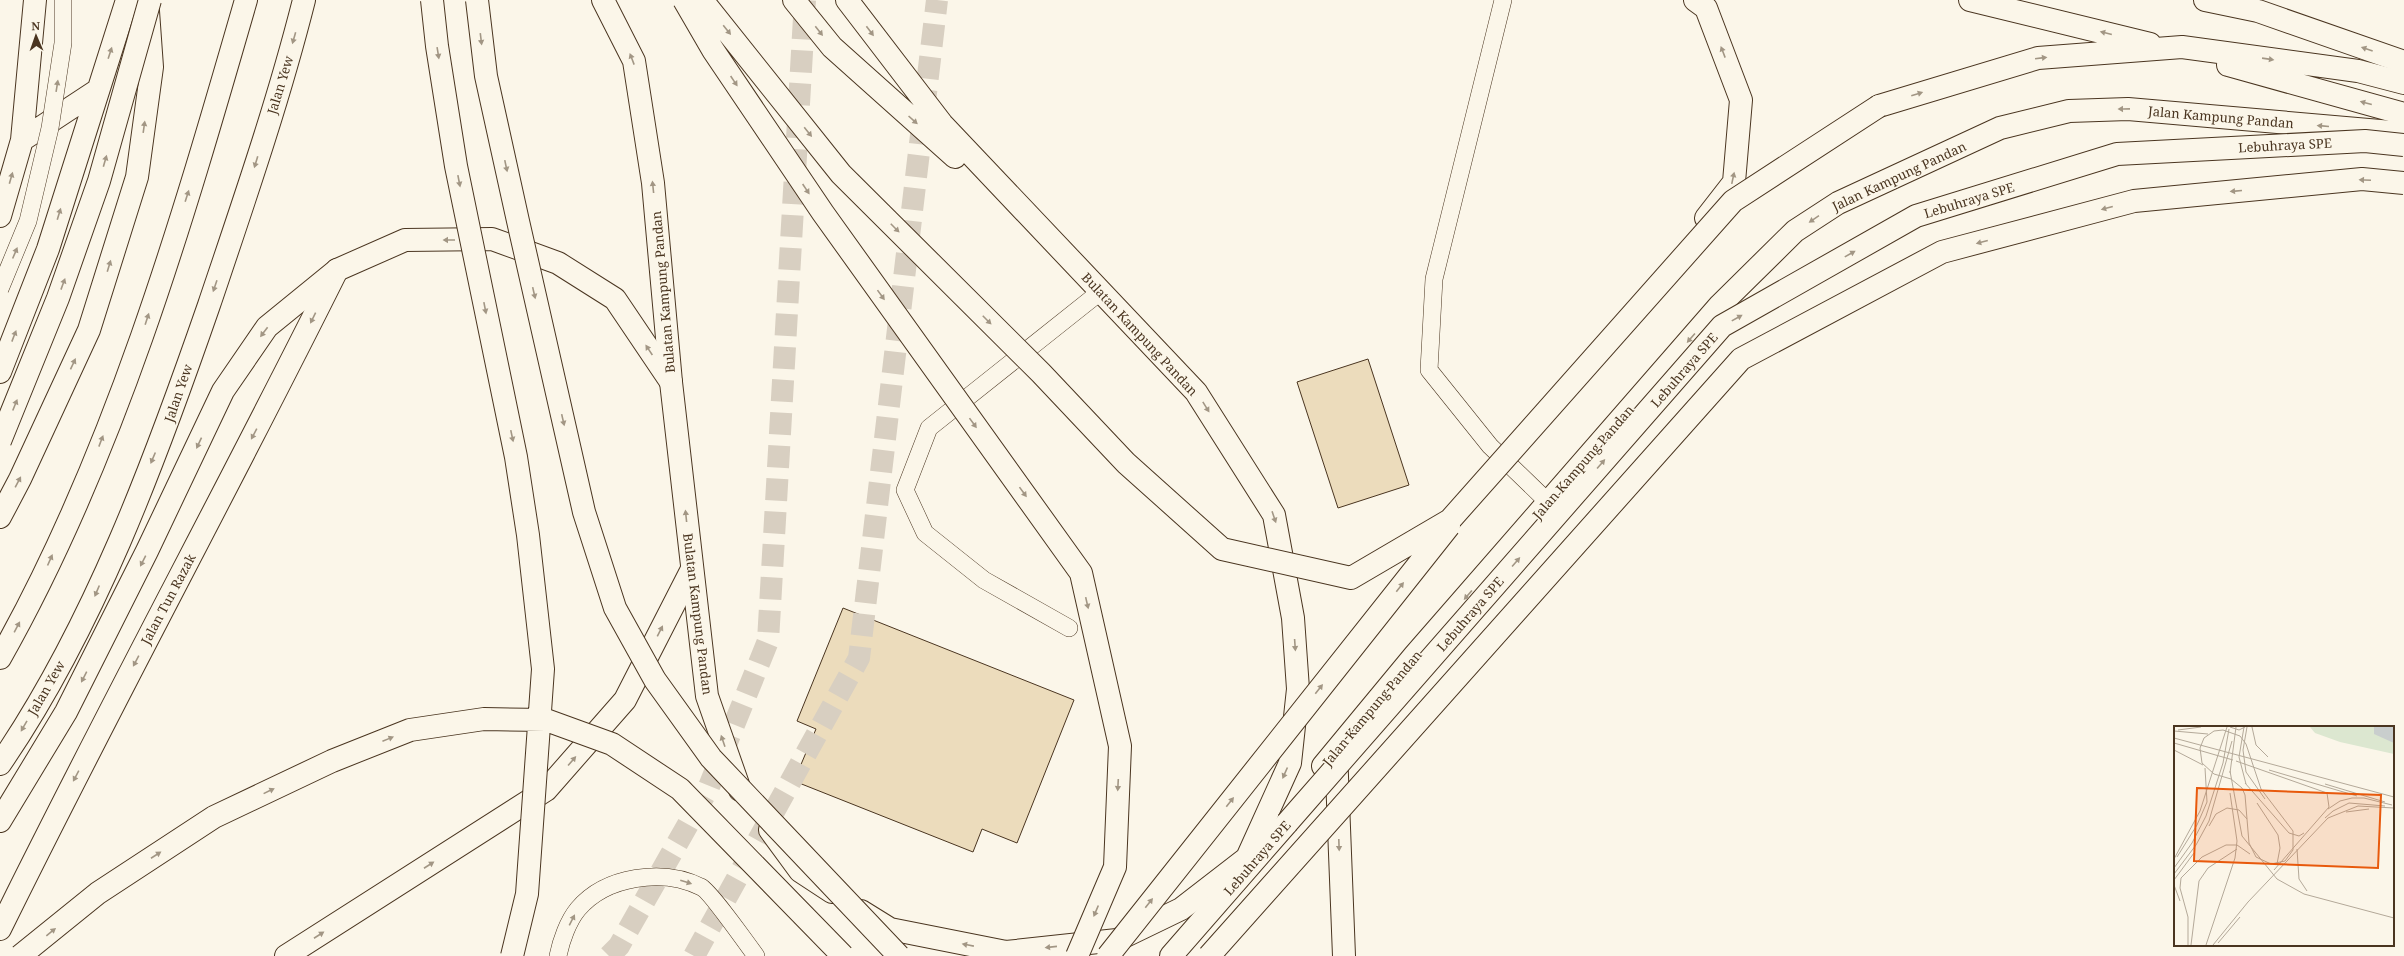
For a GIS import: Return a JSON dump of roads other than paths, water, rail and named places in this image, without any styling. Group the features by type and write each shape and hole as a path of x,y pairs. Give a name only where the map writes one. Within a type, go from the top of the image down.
{"main road":[{"path":"0,216 22,140 35,0"},
{"path":"0,372 48,249 127,0"},
{"path":"0,517 20,479 89,330 137,177 152,67 149,0"},
{"path":"0,441 58,298 99,181 149,0"},
{"path":"0,658 34,596 88,476 132,361 197,168 246,0"},
{"name":"Jalan Yew","path":"0,764 15,742 85,620 169,422 243,204 304,0"},
{"path":"432,0 437,46 456,166 516,457 528,535 543,669 527,894 512,956"},
{"path":"477,0 486,76 584,512 615,608 655,680 710,758 899,956"},
{"name":"Bulatan Kampung Pandan","path":"603,0 634,61 653,183 671,382 707,696 740,790 800,871 890,929 1006,952 1117,940 1181,909 1247,858 1290,763 1298,689 1293,618 1274,515 1196,392 942,124 847,0"},
{"path":"684,0 713,50 823,213 1081,573 1120,746 1115,867 1077,956"},
{"path":"702,0 841,174 1035,367 1126,463 1222,549 1351,578 1450,520 1733,200 1879,106 2038,58 2182,47 2358,71 2404,84"},
{"path":"794,0 832,47 1075,265"},
{"path":"1108,956 1449,525 1652,287 1734,182 1741,100 1706,8 1695,0"},
{"path":"1970,0 2147,43 2404,114"},
{"path":"2205,0 2258,11 2404,62"},
{"path":"22,140 98,90"},
{"name":"Jalan Kampung Pandan","path":"1247,858 1336,750 1548,502 1720,305 1795,231 1838,203 2000,128 2069,111 2128,109 2404,133"},
{"name":"Lebuhraya SPE","path":"1170,956 1722,326 1916,216 2117,154 2365,141 2404,145"},
{"path":"1209,956 1741,359 1942,252 2088,213 2134,201 2362,179 2404,183"},
{"path":"0,821 66,712 148,551 223,391 267,327 337,270 405,240 492,239 558,262 614,299 671,382"},
{"name":"Jalan Tun Razak","path":"0,929 65,797 268,408 337,270"},
{"path":"286,956 546,790 625,700 692,569"},
{"path":"20,956 98,893 214,817 332,761 410,730 484,719 546,720 612,744 680,789 843,956"},
{"path":"1336,750 1344,956"},
{"path":"1170,956 1247,858"}],"lane":[{"path":"0,289 28,221 50,128 63,43 63,0"},
{"path":"1504,0 1434,279 1429,370 1490,446 1548,502"},
{"path":"1069,628 984,580 925,533 905,490 929,428 1100,292"},
{"path":"558,956 560,943 578,909 603,889 634,878 673,878 703,887 756,956"}],"tunnel":[{"path":"609,956 619,946 708,789 768,641 805,0"},
{"path":"694,956 859,658 937,0"}]}
